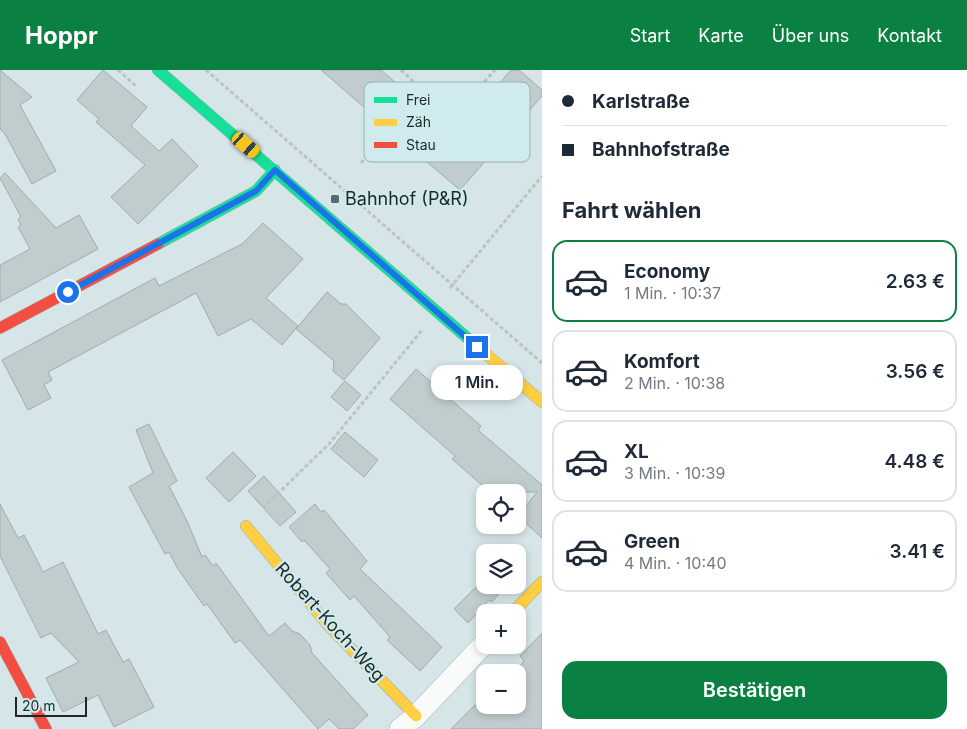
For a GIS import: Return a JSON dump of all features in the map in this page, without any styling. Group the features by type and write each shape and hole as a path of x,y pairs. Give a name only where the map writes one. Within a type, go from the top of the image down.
{"street":[{"path":"158,70 542,402"},
{"path":"0,328 256,191 275,170"},
{"name":"Robert-Koch-Weg","path":"246,526 408,722"},
{"path":"521,604 542,582"},
{"path":"0,642 46,729"},
{"path":"408,722 476,652"}],"path":[{"path":"118,70 130,80"},
{"path":"206,70 542,363"},
{"path":"401,70 414,82"},
{"path":"484,82 495,70"},
{"path":"361,163 364,160"},
{"path":"452,284 542,176"},
{"path":"246,526 328,444 423,328"}],"building":[{"path":"0,70 32,97 20,105 56,171 32,184 5,134 0,129"},
{"path":"103,70 147,107 131,126 159,151 172,139 198,166 138,224 111,197 145,165 96,122 99,119 77,100"},
{"path":"321,70 381,70 395,82 364,82 364,107"},
{"path":"511,70 519,70 542,90 542,96 530,110 530,82 501,82"},
{"path":"427,162 484,162 460,190"},
{"path":"5,173 56,228 79,215 98,249 0,302 0,265 30,249 18,227 21,225 18,219 21,217 0,178"},
{"path":"263,223 303,259 266,298 298,326 282,345 251,319 218,336 196,293 48,372 52,380 44,385 51,398 28,410 2,360 155,278 159,286 242,244"},
{"path":"327,292 341,304 346,304 380,338 344,380 333,371 334,361 296,329"},
{"path":"416,369 481,426 478,430 542,485 542,538 526,523 526,506 537,492 526,492 526,484 481,484 452,459 455,456 390,399"},
{"path":"345,381 361,395 347,411 331,397"},
{"path":"149,424 177,481 169,486 187,521 202,557 205,555 213,566 216,563 269,636 285,623 292,631 300,634 310,645 312,653 368,715 353,729 339,729 329,719 318,729 240,640 235,643 207,604 204,606 178,569 169,552 165,554 129,487 153,473 136,430"},
{"path":"345,432 378,460 364,477 331,449"},
{"path":"233,452 256,476 229,502 206,478"},
{"path":"264,476 296,512 280,526 248,491"},
{"path":"0,504 18,538 24,535 43,572 63,562 98,634 106,630 123,662 129,659 154,707 114,727 98,695 63,712 46,678 79,662 51,633 41,638 0,556"},
{"path":"315,504 321,512 324,510 367,561 360,569 442,647 420,671 387,640 390,637 354,596 350,600 326,573 330,569 304,540 302,542 289,527"},
{"path":"476,587 476,594 499,594 492,602 489,600 485,604 476,604 476,614 468,623 454,609"},
{"path":"542,633 542,729 451,729 475,705 476,714 526,714 526,664 521,664 524,661 520,656 526,654 526,650"}],"traffic: fast":[{"path":"158,70 472,342"},
{"path":"158,244 256,191 275,170"}],"traffic: slow":[{"path":"472,342 542,402"},
{"path":"246,526 328,625 416,716"},
{"path":"521,604 542,582"}],"traffic: jam":[{"path":"0,328 158,244"},
{"path":"0,642 46,729"}],"place":[{"name":"Bahnhof (P&R)","path":"335,199"}],"route":[{"path":"68,292 256,191 275,170 477,347"}]}
